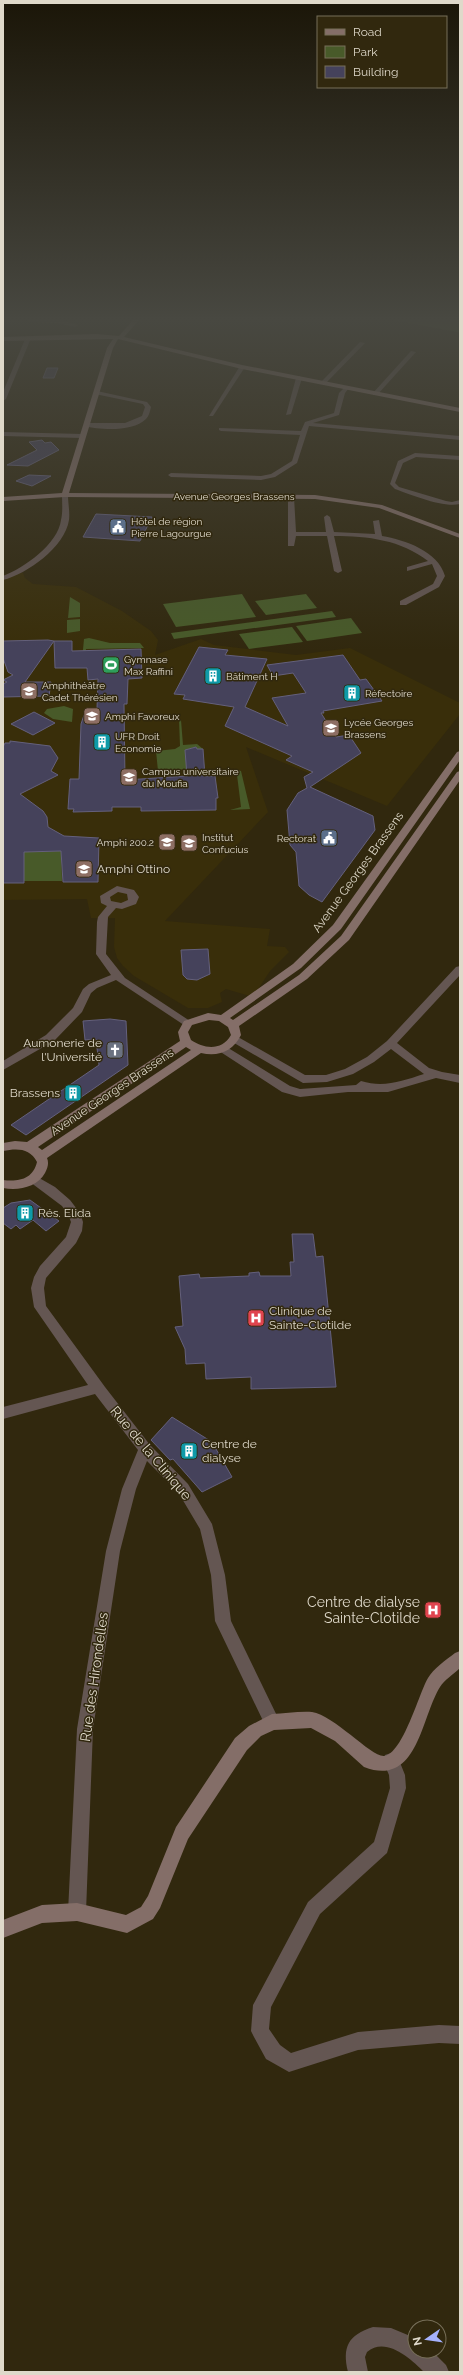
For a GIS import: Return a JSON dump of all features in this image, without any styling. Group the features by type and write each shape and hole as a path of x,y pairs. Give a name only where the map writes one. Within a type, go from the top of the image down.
{"street":[{"path":"3,578 18,573 56,543 65,520 65,495 85,429"},
{"path":"221,429 305,433"},
{"path":"171,476 270,477 295,462 306,429"},
{"path":"352,429 460,438"},
{"path":"3,434 82,436"},
{"path":"460,458 420,455 404,458 400,462 392,483 397,488 444,502 452,504 460,502"},
{"name":"Avenue Georges Brassens","path":"3,500 65,495 290,497 334,499 380,506 460,536"},
{"path":"290,497 293,534 291,544"},
{"path":"328,517 338,571"},
{"path":"377,521 379,535"},
{"path":"293,534 379,535 397,540 410,546 434,561 440,570 440,576 436,584 403,604"},
{"path":"410,569 434,561"},
{"path":"18,573 18,581"},
{"name":"Avenue Georges Brassens","path":"223,1018 297,966 331,933 460,754"},
{"path":"233,1025 303,977 345,938 460,774"},
{"path":"108,903 103,917 100,954 117,976 188,1023"},
{"path":"234,1040 303,1079 315,1081 332,1079 353,1071 390,1044 460,969"},
{"path":"3,1066 50,1038 78,1010 87,992 93,986 117,976"},
{"path":"208,1016 223,1018 233,1025 236,1035 234,1040 221,1049 198,1050 186,1042 183,1032 188,1023 208,1016"},
{"name":"Avenue Georges Brassens","path":"30,1147 186,1042"},
{"path":"390,1044 400,1048 416,1064 434,1075 460,1079"},
{"path":"221,1049 286,1089 300,1093 348,1088 368,1089 388,1087 434,1075"},
{"name":"Avenue Georges Brassens","path":"41,1156 198,1050"},
{"path":"407,1082 416,1064"},
{"path":"353,1071 353,1077 360,1085 368,1089"},
{"path":"3,1147 12,1145 30,1147 41,1156 42,1168 34,1179 18,1185 3,1184"},
{"name":"Rue de la Clinique","path":"34,1179 64,1200 74,1212 76,1220 76,1228 73,1238 45,1268 39,1278 37,1292 40,1307 98,1388 145,1448 183,1488 207,1528 218,1575 223,1621 272,1722"},
{"path":"3,1412 98,1388"},
{"name":"Rue des Hirondelles","path":"77,1912 85,1729 113,1551 129,1489 145,1448"},
{"path":"3,1929 42,1914 77,1912 127,1924 147,1913 154,1902 182,1833 241,1744 255,1731 272,1722 312,1720 341,1736 370,1761 385,1764 397,1758 414,1733 434,1682 460,1658"},
{"path":"391,1761 397,1775 398,1788 381,1847 314,1908 262,2006 260,2031 273,2052 289,2062 358,2041 439,2034 460,2035"},
{"path":"358,2372 355,2355 360,2343 374,2337 394,2337 407,2345"},
{"path":"425,2359 439,2372"}],"shaded area":[{"name":"Campus universitaire du Moufia","path":"9,573 23,573 25,578 33,584 76,587 122,611 151,631 158,640 155,655 201,639 214,645 296,655 350,648 460,703 460,714 387,806 246,747 268,812 165,921 270,929 267,946 285,947 289,952 270,971 253,997 226,989 220,993 222,1002 208,1008 188,1008 134,976 123,966 117,958 114,947 115,918 91,918 87,899 3,900 3,575"}],"green space":[{"path":"242,594 256,617 176,627 163,604"},
{"path":"306,594 317,608 266,615 255,601"},
{"path":"70,597 80,603 80,617 68,618"},
{"path":"332,611 336,617 174,639 171,633"},
{"path":"351,618 362,633 307,641 296,626"},
{"path":"80,619 80,631 67,633 67,620"},
{"path":"292,627 303,642 249,649 239,634"},
{"path":"89,638 110,643 140,643 144,648 86,649 85,660 82,660 84,639"},
{"path":"64,706 73,709 72,722 53,719 44,713 47,709"},
{"path":"179,719 181,720 183,745 197,744 203,749 197,749 196,747 185,750 187,769 158,771 156,751 175,749 180,746"},
{"path":"237,770 241,771 250,809 230,810 241,807 237,775 231,775"},
{"path":"61,851 62,881 24,881 24,852"}],"building":[{"path":"42,440 45,443 51,442 59,450 28,466 7,465 37,450 29,442"},
{"path":"29,475 51,476 32,486 16,481"},
{"name":"Hôtel de région Pierre Lagourgue","path":"96,514 152,517 140,541 83,537"},
{"path":"3,641 54,641 25,682 51,682 49,696 3,697 3,684 7,682 3,680 13,675 8,672 3,658"},
{"path":"54,641 72,641 72,651 141,649 142,678 128,679 127,704 124,704 125,780 187,776 185,750 196,747 197,749 203,749 205,776 215,776 218,798 216,798 216,810 141,811 141,807 112,807 112,811 73,812 74,809 68,809 70,779 79,779 81,724 84,715 97,709 98,679 88,680 87,668 55,668"},
{"path":"199,647 228,650 225,655 267,659 245,707 288,726 272,698 306,693 293,673 273,676 267,665 343,655 360,680 366,679 382,701 323,711 324,713 321,713 336,737 349,735 361,753 310,787 373,816 375,830 322,902 309,895 299,886 296,852 290,845 287,810 298,793 307,788 304,777 313,772 286,760 292,756 225,726 234,707 183,699 185,695 174,694"},
{"path":"34,712 55,723 33,735 11,724"},
{"path":"10,741 50,746 58,758 51,771 58,775 20,794 43,811 47,817 48,827 64,836 99,838 98,882 63,882 61,851 24,852 24,883 3,883 3,747 5,743 10,743"},
{"path":"208,949 210,974 197,980 187,979 183,975 181,950"},
{"name":"Brassens","path":"110,1019 126,1021 128,1065 26,1135 11,1125 99,1065 96,1039 85,1040 83,1021"},
{"name":"Rés. Elida","path":"30,1200 59,1221 46,1231 33,1220 20,1229 16,1225 11,1229 3,1223 3,1208 11,1203"},
{"name":"Clinique de Sainte-Clotilde","path":"292,1234 313,1234 316,1257 323,1256 336,1387 251,1389 251,1377 206,1379 205,1363 186,1364 185,1349 175,1327 183,1326 179,1276 199,1274 200,1278 249,1276 249,1273 259,1272 260,1276 291,1276 290,1262 294,1262"},
{"name":"Centre de dialyse","path":"172,1417 212,1442 232,1477 202,1492 173,1459 170,1460 151,1440"}],"place":[{"name":"Hôtel de région Pierre Lagourgue","path":"118,527"},
{"name":"Gymnase Max Raffini","path":"111,665"},
{"name":"Bâtiment H","path":"213,676"},
{"name":"Amphithéâtre Cadet Thérésien","path":"29,691"},
{"name":"Réfectoire","path":"352,693"},
{"name":"Amphi Favoreux","path":"92,716"},
{"name":"Lycée Georges Brassens","path":"331,728"},
{"name":"UFR Droit Economie","path":"102,742"},
{"name":"Campus universitaire du Moufia","path":"129,777"},
{"name":"Rectorat","path":"329,838"},
{"name":"Amphi 200.2","path":"167,842"},
{"name":"Institut Confucius","path":"189,843"},
{"name":"Amphi Ottino","path":"84,869"},
{"name":"Aumonerie de l'Université","path":"115,1050"},
{"name":"Brassens","path":"73,1093"},
{"name":"Rés. Elida","path":"25,1213"},
{"name":"Clinique de Sainte-Clotilde","path":"256,1318"},
{"name":"Centre de dialyse","path":"189,1451"},
{"name":"Centre de dialyse Sainte-Clotilde","path":"433,1610"}]}
